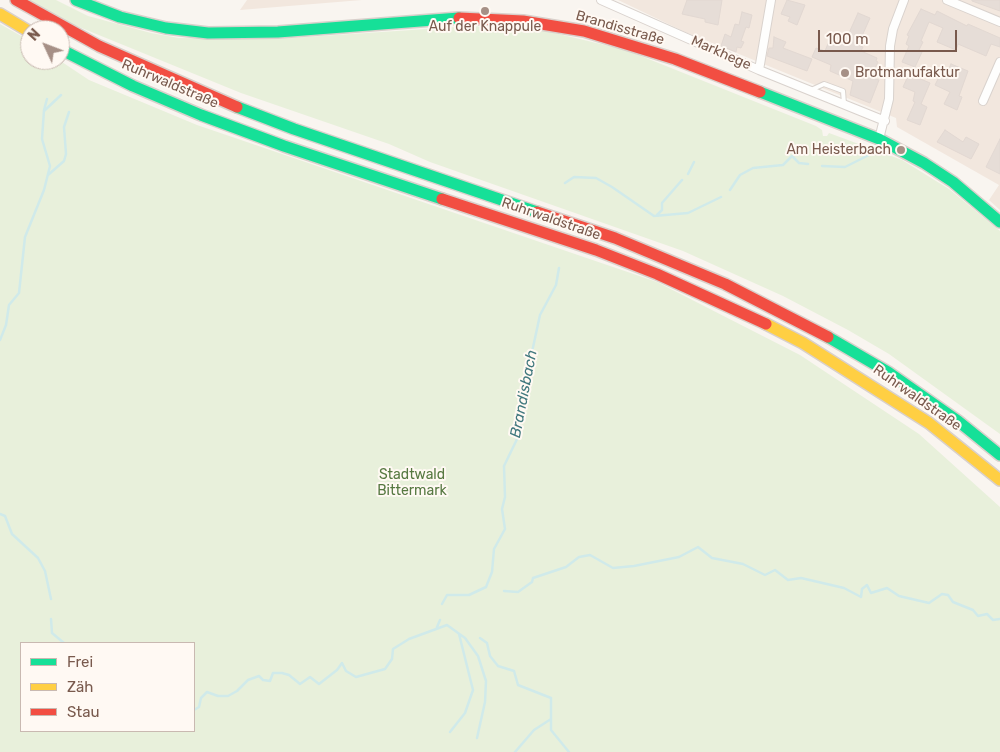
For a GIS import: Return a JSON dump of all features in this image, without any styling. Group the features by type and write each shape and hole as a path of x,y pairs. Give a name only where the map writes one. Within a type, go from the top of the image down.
{"main road":[{"path":"16,0 98,46 223,102 303,132 615,238 725,284 794,318 888,372 958,421 1000,455"},
{"name":"Brandisstraße","path":"76,0 120,17 166,28 208,34 278,32 457,18 513,20 556,26 636,46 879,139 924,163 953,182 1000,222"},
{"path":"0,14 20,26"},
{"name":"Ruhrwaldstraße","path":"70,55 133,86 201,115 284,146 596,250 735,308 803,344 872,385 929,423 1000,480"}],"street":[{"name":"Markhege","path":"601,0 759,70 885,121"},
{"name":"Markhege","path":"759,70 771,0"},
{"path":"879,139 885,121 891,81 890,46 893,29 904,0"},
{"path":"947,0 1000,22"},
{"path":"983,101 1000,62"}],"shaded area":[{"path":"247,0 362,0 240,10"},
{"path":"618,0 1000,0 1000,210 989,200 999,185 897,127 896,118 685,32"}],"green space":[{"path":"27,0 56,0 88,16 151,33 179,38 276,39 472,26 546,31 626,50 816,126 822,130 823,136 827,136 829,133 902,160 949,189 1000,231 1000,434 889,354 848,330 783,296 683,251 430,162 389,144 241,93 70,23 70,20 62,20"},
{"name":"Stadtwald Bittermark","path":"0,24 20,35 20,70 70,70 70,67 89,80 197,125 657,282 800,355 919,434 1000,507 1000,752 0,752"}],"building":[{"path":"687,0 722,0 718,25 705,22 705,19 682,14"},
{"path":"787,0 805,5 797,25 788,21 790,17 781,14"},
{"path":"1000,0 1000,11 972,1"},
{"path":"921,9 935,15 937,11 967,26 968,24 1000,38 1000,47 991,44 986,56 958,44 956,50 937,42 943,28 929,22 921,41 923,42 919,50 922,52 915,67 902,62 909,46 906,44 909,36 907,35"},
{"path":"742,12 752,15 749,28 746,27 741,41 744,42 741,48 737,47 736,52 721,46 725,34 731,37 735,24 739,25"},
{"path":"858,13 870,18 858,45 863,47 861,51 877,58 876,61 878,62 874,70 878,72 875,79 879,80 870,103 850,95 853,81 830,71 831,65 812,57 816,48 825,51 830,39 844,44"},
{"path":"774,37 786,42 783,48 812,59 807,71 767,56 769,48 773,48"},
{"path":"951,64 968,71 959,96 962,97 957,110 944,104 950,92 935,85 939,77 944,79"},
{"path":"909,74 930,83 921,104 927,107 920,125 907,120 915,102 913,101 915,92 903,87"},
{"path":"945,130 963,142 966,137 979,144 971,159 937,142"},
{"path":"1000,139 1000,174 986,167"}],"waterway":[{"path":"44,111 61,95"},
{"path":"0,340 6,325 9,305 19,293 25,237 44,190 50,166 42,139 44,110 47,99"},
{"path":"48,175 64,161 66,154 64,127 69,112"},
{"path":"822,166 845,167 871,154"},
{"path":"730,190 740,175 753,168 783,165 792,156 799,163 808,164"},
{"path":"688,174 694,162"},
{"name":"Brandisbach","path":"565,183 574,177 596,178 654,216 688,213 721,197"},
{"path":"657,215 662,210 662,203 682,180"},
{"name":"Brandisbach","path":"442,604 447,595 469,595 486,587 492,572 494,549 505,529 502,509 505,497 504,466 519,435 521,403 540,315 556,285 559,268"},
{"path":"0,514 5,516 12,534 38,558 45,571 51,599"},
{"path":"504,591 518,592 532,582 533,578 566,567 579,557 590,555 613,568 679,557 698,547 712,558 743,564 765,575 775,570 788,580 801,578 844,588 861,597 862,589 867,585 871,593 887,588 899,596 929,603 942,594 948,595 953,602 973,610 978,616 987,614 993,620 1000,619"},
{"path":"51,619 52,633 63,642"},
{"name":"Brandisbach","path":"437,627 440,620"},
{"path":"195,709 199,707 201,698 207,692 218,696 228,696 237,691 248,680 259,676 263,680 270,681 273,673 289,675 300,684 310,677 319,684 337,670 342,663 346,671 356,677 385,669 392,659 393,649 409,639 447,625 465,638 478,656 486,681 485,702 477,738"},
{"path":"450,732 465,713 473,690 459,634"},
{"path":"480,638 487,643 490,656 498,666 514,671 518,685 551,698 551,730 569,752"},
{"path":"515,752 534,730 551,719"}],"traffic: fast":[{"path":"76,0 120,17 166,28 208,33 278,32 459,18"},
{"path":"70,54 133,86 201,115 284,146 442,199"},
{"path":"760,92 879,139 924,163 953,182 1000,222"},
{"path":"237,107 294,129 537,212"},
{"path":"828,337 888,372 958,421 1000,455"}],"traffic: slow":[{"path":"0,14 20,26"},
{"path":"766,324 803,343 929,423 1000,480"}],"traffic: jam":[{"path":"16,0 99,46 237,107"},
{"path":"459,18 523,21 584,31 675,59 760,92"},
{"path":"442,199 596,250 657,274 766,324"},
{"path":"537,212 615,238 725,284 828,337"}],"place":[{"name":"Auf der Knappule","path":"485,11"},
{"name":"Brotmanufaktur","path":"845,73"},
{"name":"Am Heisterbach","path":"901,150"}]}
